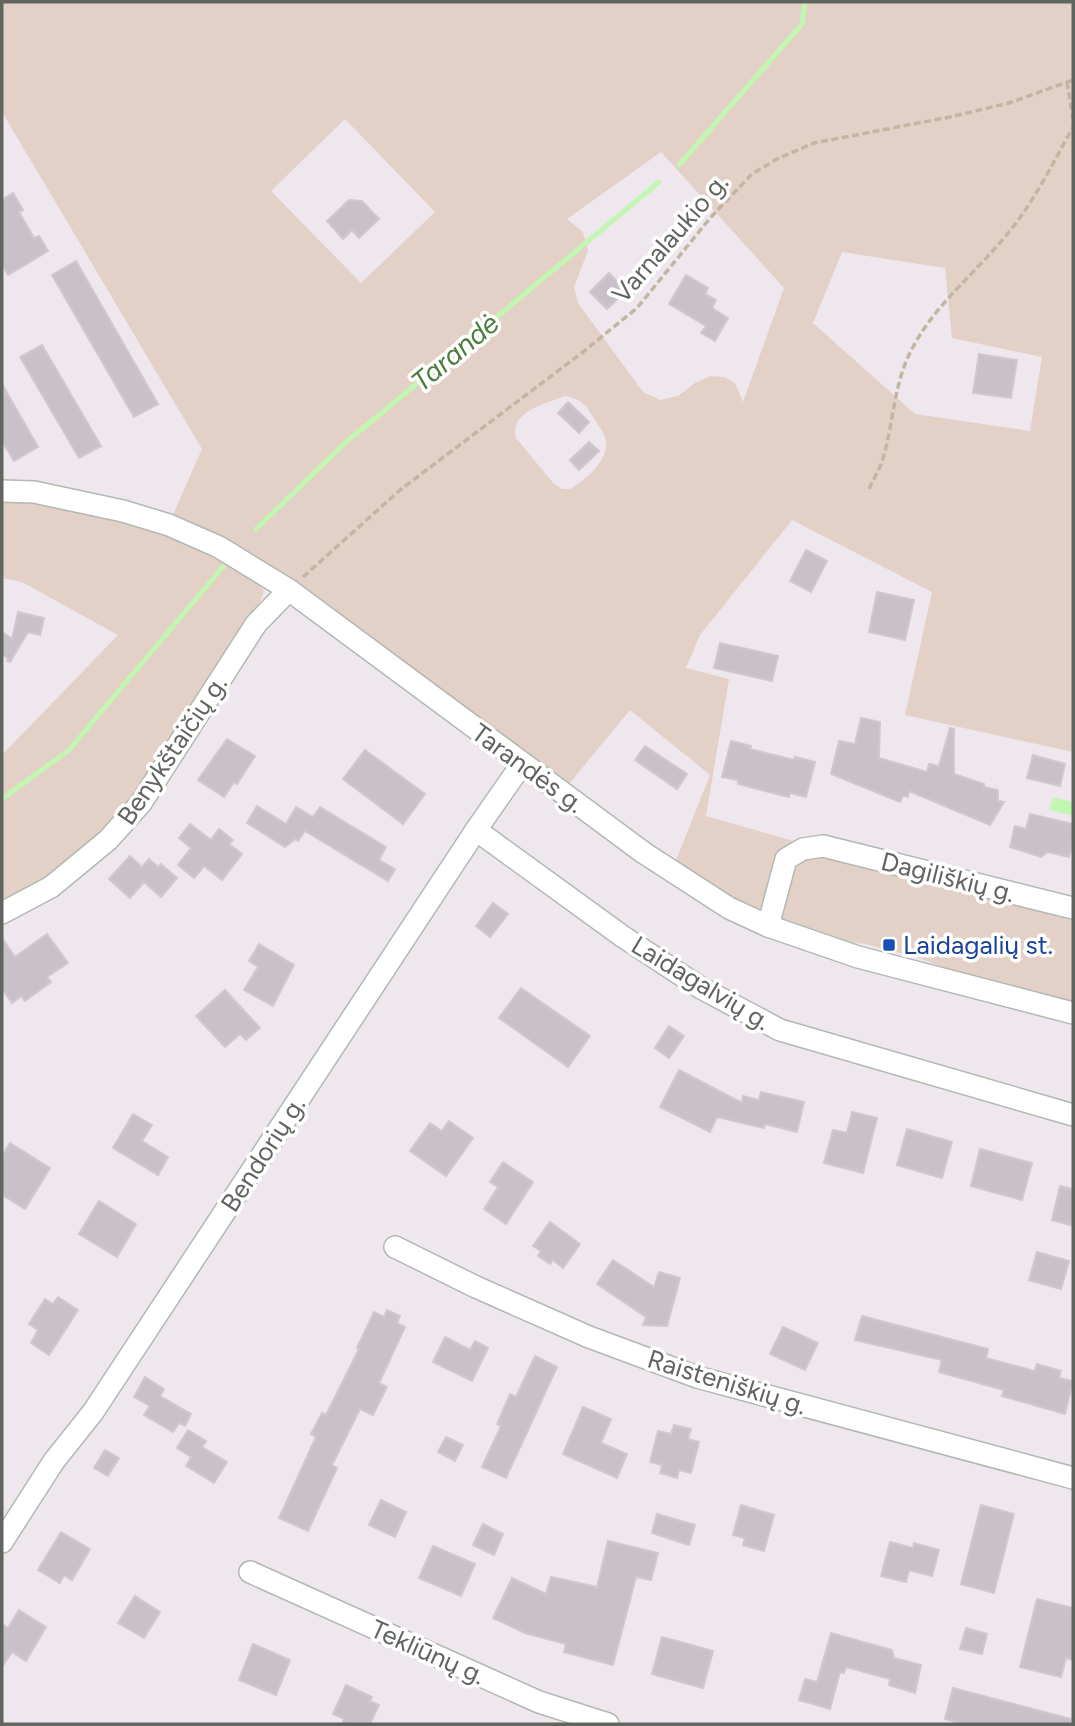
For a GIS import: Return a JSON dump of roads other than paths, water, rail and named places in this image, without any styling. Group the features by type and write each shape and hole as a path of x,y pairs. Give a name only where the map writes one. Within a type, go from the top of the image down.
{"street":[{"name":"Tarandės g.","path":"2,491 34,492 79,500 169,525 219,547 289,590 522,764 685,881 729,908 768,926 859,957 1073,1013"},
{"name":"Benykštaičių g.","path":"2,913 51,887 108,840 141,803 256,624 289,590"},
{"name":"Bendorių g.","path":"2,1542 54,1461 93,1412 522,764"},
{"name":"Laidagalvių g.","path":"476,830 622,936 701,988 780,1030 1073,1115"},
{"name":"Dagiliškių g.","path":"768,926 786,859 803,849 823,846 1073,908"},
{"name":"Raisteniškių g.","path":"395,1247 476,1287 589,1337 697,1377 1073,1478"},
{"name":"Tekliūnų g.","path":"250,1572 539,1702 608,1724"}],"waterway":[{"name":"Tarandė","path":"679,165 802,24 805,2"},
{"name":"Tarandė","path":"256,529 344,444 659,182"},
{"name":"Tarandė","path":"2,799 69,750 226,563"}],"place":[{"name":"Laidagalių st.","path":"889,945"}]}
